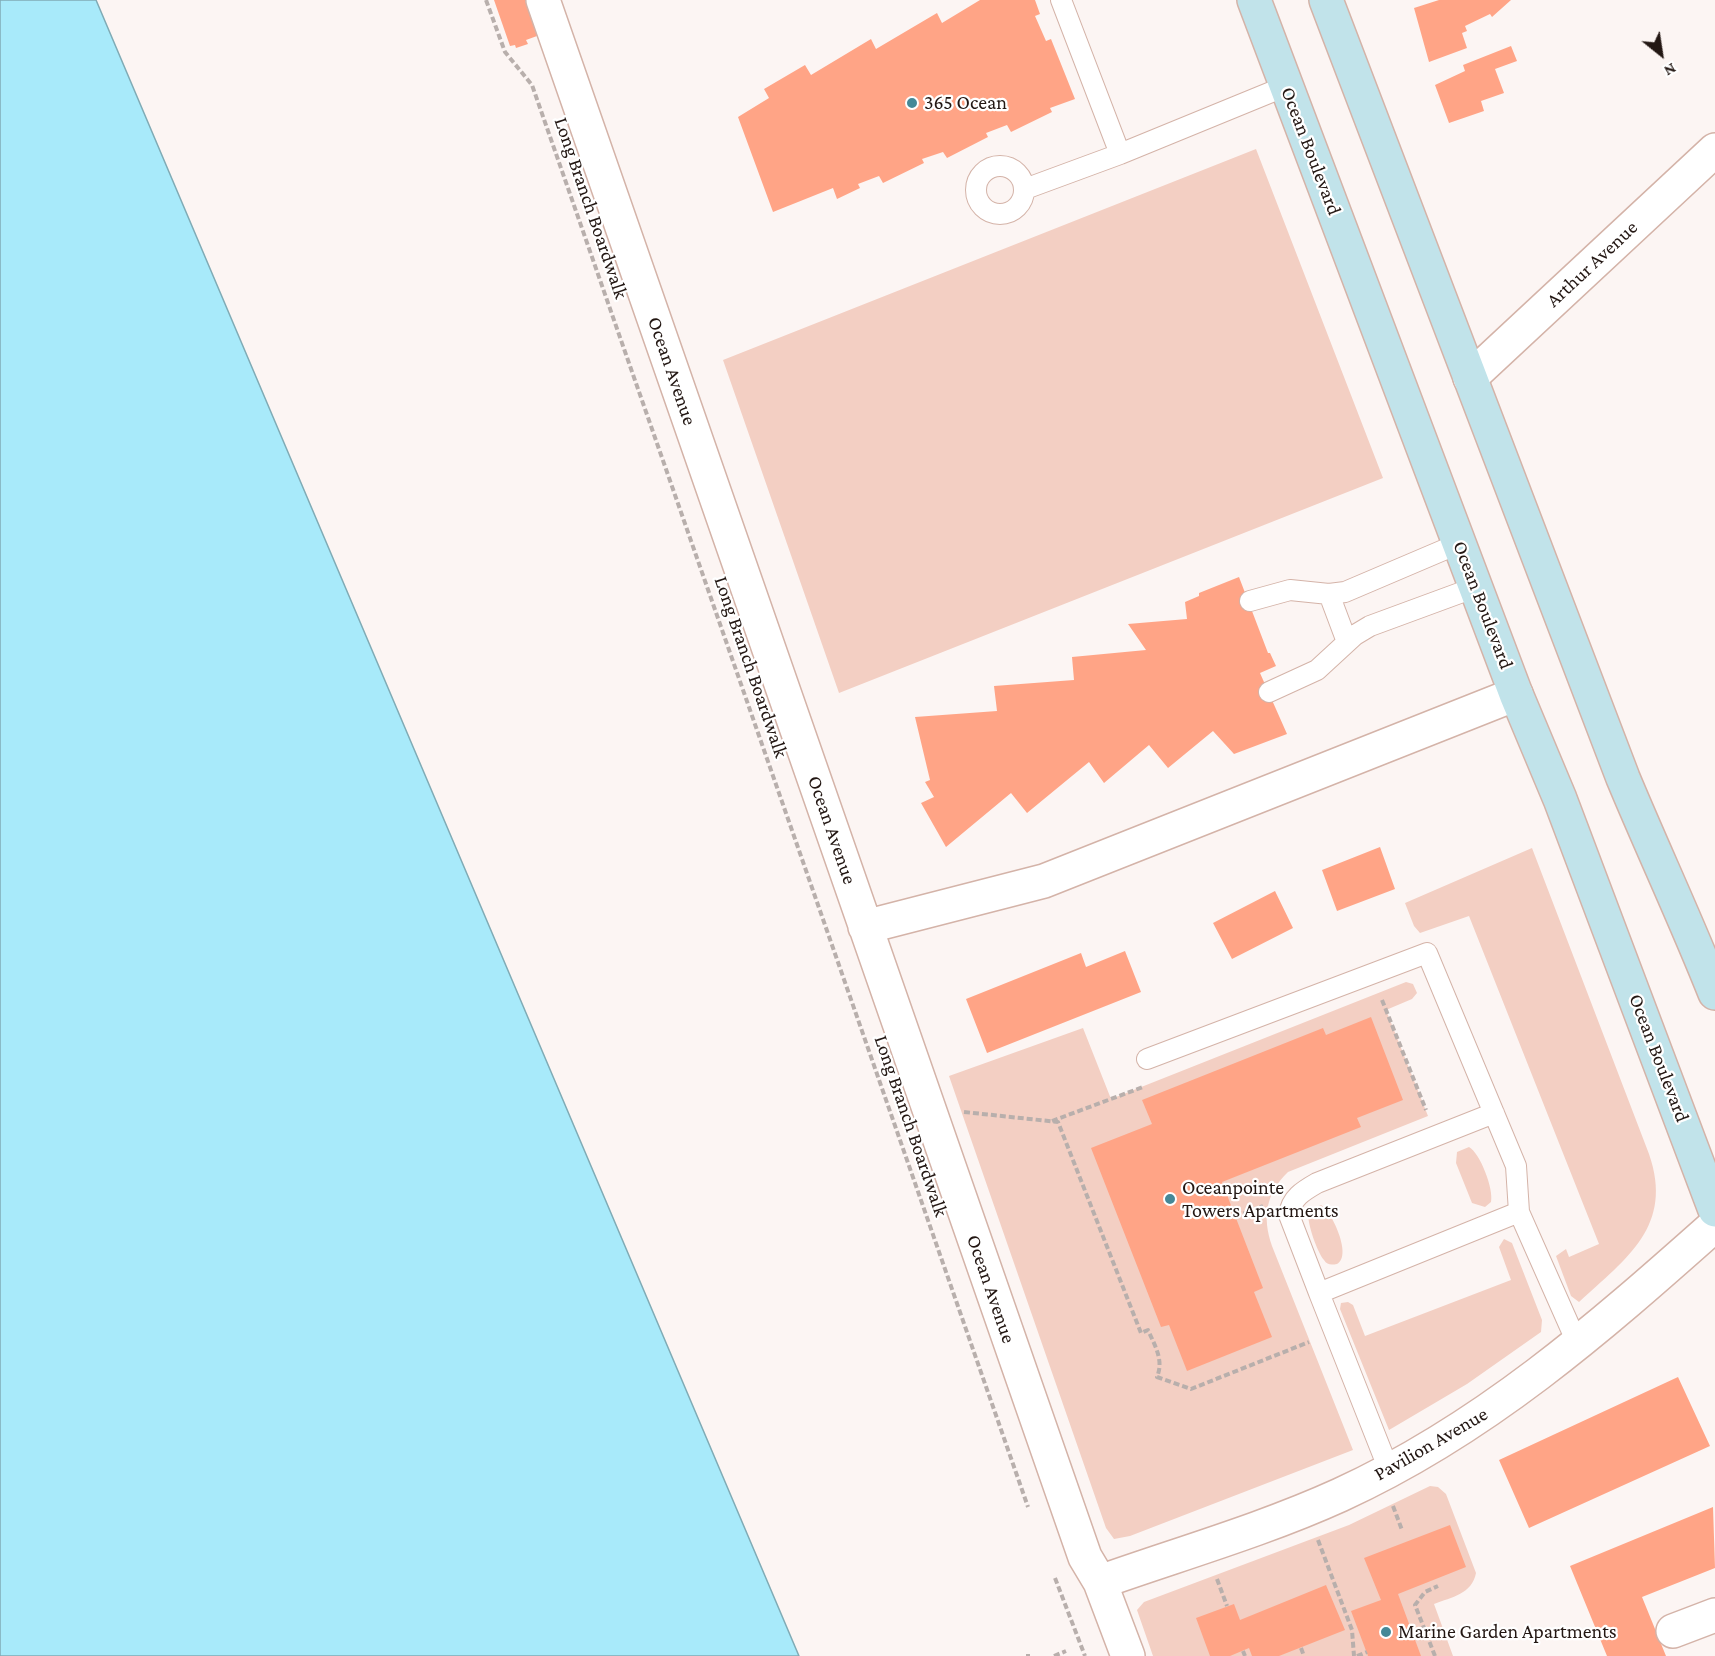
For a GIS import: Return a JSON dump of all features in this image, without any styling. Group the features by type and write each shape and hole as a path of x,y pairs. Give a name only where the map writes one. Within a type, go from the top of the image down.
{"main road":[{"name":"Ocean Boulevard","path":"1254,0 1516,694 1564,811 1715,1210"},
{"path":"1326,0 1623,778 1653,852 1688,924 1715,993"}],"street":[{"name":"Ocean Avenue","path":"543,0 1085,1557 1100,1582 1128,1656"},
{"name":"Arthur Avenue","path":"1470,378 1715,150"},
{"path":"866,927 1044,881 1516,694"},
{"name":"Pavilion Avenue","path":"1100,1582 1329,1499 1389,1470 1487,1413 1578,1345 1715,1225"},
{"path":"1673,1631 1715,1615"}],"lane":[{"path":"1062,0 1120,154"},
{"path":"1024,189 1120,154 1286,86"},
{"path":"1250,601 1290,590 1329,594 1367,583 1460,543"},
{"path":"1269,692 1317,670 1347,642 1370,626 1476,587"},
{"path":"1329,594 1347,642"},
{"path":"1147,1059 1427,953 1516,1166 1519,1212 1578,1345"},
{"path":"1389,1470 1289,1215 1290,1205 1317,1183 1494,1113"},
{"path":"1319,1293 1519,1212"}],"path":[{"name":"Long Branch Boardwalk","path":"486,0 505,52 532,85 536,96 1029,1508"},
{"path":"1380,992 1428,1116"},
{"path":"961,1111 1056,1121 1151,1083"},
{"path":"1056,1121 1141,1334 1148,1330 1159,1356 1161,1367 1157,1377 1191,1389 1310,1342 1306,1331"},
{"path":"1235,1217 1267,1204 1266,1213"},
{"path":"1393,1505 1402,1530"},
{"path":"1317,1537 1352,1630 1356,1656 1367,1652"},
{"path":"1053,1571 1085,1656"},
{"path":"1216,1575 1227,1606"},
{"path":"1435,1656 1415,1605 1425,1592 1438,1586"},
{"path":"1301,1648 1304,1656"},
{"path":"1243,1651 1245,1656"},
{"path":"1054,1656 1066,1652"}],"shaded area":[{"path":"1256,149 1383,478 839,693 723,360"},
{"path":"1532,848 1649,1154 1655,1179 1655,1201 1650,1221 1641,1238 1629,1255 1579,1302 1571,1296 1556,1256 1566,1249 1569,1257 1599,1244 1469,916 1420,933 1414,926 1405,903"},
{"path":"1406,982 1413,984 1417,993 1412,999 1386,1010 1428,1116 1288,1172 1275,1188 1268,1206 1267,1225 1272,1246 1353,1450 1130,1536 1114,1539 1106,1528 949,1076 1083,1028 1111,1099"},
{"path":"1469,1147 1478,1156 1488,1180 1491,1202 1485,1207 1472,1203 1456,1163 1457,1152"},
{"path":"1321,1205 1335,1224 1342,1243 1343,1252 1337,1264 1325,1262 1312,1235 1309,1210"},
{"path":"1504,1239 1512,1243 1542,1320 1541,1332 1467,1384 1389,1430 1340,1309 1341,1303 1348,1302 1353,1305 1365,1336 1511,1280 1499,1247"},
{"path":"1430,1486 1438,1487 1446,1494 1476,1573 1474,1580 1466,1590 1434,1604 1453,1656 1153,1656 1137,1610 1144,1602 1349,1525"}],"water":[{"path":"0,0 96,0 799,1656 0,1656"}],"building":[{"path":"494,0 525,0 537,36 526,40 528,44 516,48 515,45 510,46"},
{"name":"365 Ocean","path":"980,0 1035,0 1040,14 1035,16 1046,41 1051,39 1075,99 1050,108 1052,112 1011,132 1007,125 986,133 988,137 947,158 943,152 922,159 924,163 883,183 879,176 858,184 860,188 837,199 833,188 773,212 738,117 769,98 764,89 805,65 811,75 871,39 876,49 937,13 942,23"},
{"path":"1439,0 1511,0 1492,17 1490,14 1465,26 1467,31 1462,33 1467,48 1429,62 1414,8"},
{"path":"1511,46 1517,61 1495,69 1504,93 1481,101 1484,111 1449,123 1435,85 1465,71 1463,65"},
{"path":"1239,577 1268,653 1276,666 1260,673 1287,734 1234,754 1213,731 1168,768 1149,745 1104,783 1089,762 1027,813 1011,793 946,847 921,803 934,797 925,782 930,780 915,717 997,711 994,686 1074,680 1072,657 1146,650 1128,624 1187,619 1185,602 1199,596 1199,593"},
{"path":"1380,847 1395,889 1337,911 1322,870"},
{"path":"1275,891 1293,928 1232,959 1213,923"},
{"path":"1125,951 1141,992 987,1053 966,999 1081,953 1086,967"},
{"name":"Oceanpointe Towers Apartments","path":"1371,1017 1403,1100 1357,1118 1361,1127 1222,1182 1263,1288 1254,1292 1272,1337 1187,1371 1169,1325 1161,1327 1091,1148 1152,1124 1142,1100 1323,1028 1326,1035"},
{"path":"1678,1377 1710,1446 1529,1528 1499,1460"},
{"path":"1713,1507 1715,1568 1642,1597 1666,1656 1607,1656 1570,1566"},
{"path":"1450,1525 1466,1567 1398,1594 1421,1656 1368,1656 1351,1611 1381,1600 1364,1558"},
{"path":"1326,1585 1345,1630 1279,1656 1252,1656 1249,1648 1230,1656 1210,1656 1196,1618 1234,1604 1240,1620"}],"place":[{"name":"365 Ocean","path":"912,103"},
{"name":"Oceanpointe Towers Apartments","path":"1170,1199"},
{"name":"Marine Garden Apartments","path":"1386,1632"}]}
